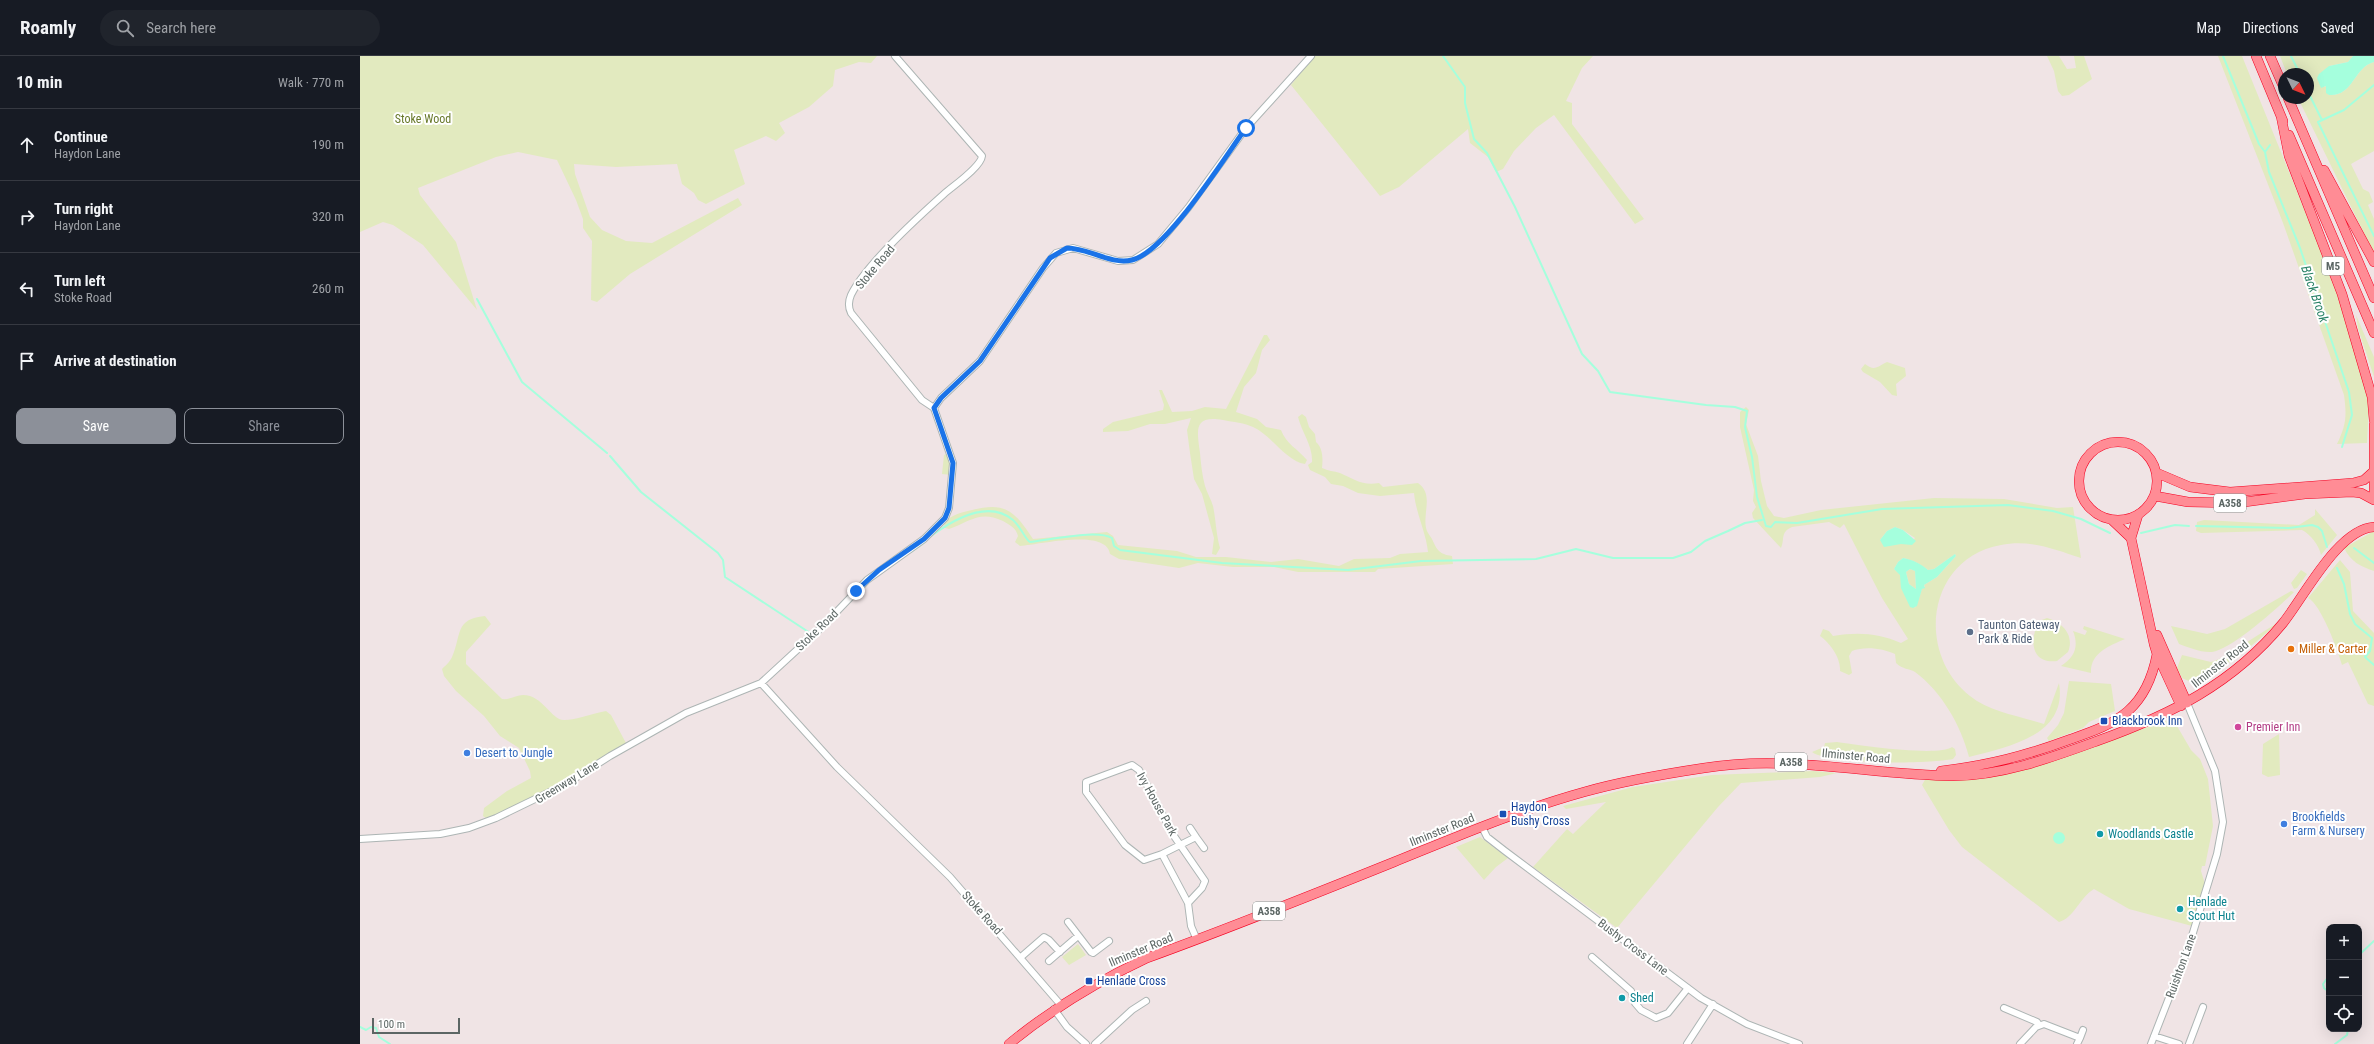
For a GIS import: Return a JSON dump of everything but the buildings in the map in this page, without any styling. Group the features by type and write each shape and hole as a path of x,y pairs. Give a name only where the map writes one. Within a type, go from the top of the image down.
{"highway":[{"name":"M5","path":"2256,56 2374,333"},
{"path":"2270,56 2278,74"},
{"name":"M5","path":"2291,104 2374,298"},
{"name":"M5","path":"2281,116 2289,156 2342,294 2370,390 2374,420"},
{"name":"M5","path":"2307,141 2334,185 2374,262"},
{"path":"2374,425 2374,496"},
{"path":"2123,442 2144,452 2152,461 2157,472 2155,496 2148,506 2138,515 2125,520 2112,520 2099,516 2088,507 2082,495 2079,482 2081,469 2088,457 2098,448 2111,443 2123,442"},
{"name":"A358","path":"2331,490 2364,480 2374,470"},
{"name":"A358","path":"2157,472 2190,487 2230,492 2331,490 2361,493 2374,500"},
{"name":"A358","path":"2155,496 2188,502 2237,503 2304,490"},
{"name":"A358","path":"2138,515 2131,538 2157,654 2184,705"},
{"path":"2112,520 2131,538"},
{"name":"Ilminster Road","path":"1009,1044 1057,1007 1119,971 1148,958 1482,827 1586,791 1734,763 1800,762 1920,774 1963,776 2004,770 2100,740 2184,705 2228,677 2257,652 2284,622 2344,542 2358,532 2374,527"},
{"name":"A358","path":"2146,604 2184,705"},
{"name":"Ilminster Road","path":"1920,774 2004,761 2036,752 2111,723 2129,710 2142,695 2155,666 2157,654"}],"street":[{"name":"Stoke Road","path":"895,56 982,156 973,169 928,208 880,258 864,276 851,296 849,303 851,313 922,400 934,408 953,463 950,502 945,518 924,539 867,580 822,626 761,683 837,767 950,877 1021,957 1057,1007 1066,1027 1084,1043"},
{"path":"934,408 941,398 980,361 1043,268 1056,253 1073,248 1118,261 1133,260 1158,244 1188,208 1246,128 1311,56"},
{"name":"Greenway Lane","path":"360,839 440,834 469,828 496,818 566,784 610,756 686,713 761,683"},
{"name":"Ruishton Lane","path":"2151,1044 2188,949 2217,854 2223,822 2218,782 2196,724 2184,705"},
{"name":"Ivy House Park","path":"1188,903 1204,885 1205,881 1182,846 1136,767 1132,765 1121,768 1086,782 1086,792 1125,845 1144,860 1182,846 1196,837"},
{"name":"Bushy Cross Lane","path":"1482,827 1488,837 1505,851 1688,988 1747,1024 1799,1044"},
{"name":"Ivy House Park","path":"1190,828 1204,848"},
{"name":"Ivy House Park","path":"1162,854 1188,903 1191,926 1197,940"},
{"path":"1068,922 1093,953 1109,941"},
{"path":"1049,962 1078,936"},
{"path":"1021,957 1044,937 1049,940 1060,952"},
{"path":"1592,957 1630,991 1635,1003 1642,1010 1656,1018 1668,1013 1688,988"},
{"path":"1095,1044 1132,1010 1146,1000"},
{"path":"1687,1044 1712,1004"},
{"path":"2189,1044 2203,1007"},
{"path":"2004,1008 2037,1022 2039,1025"},
{"path":"2020,1044 2039,1025 2044,1024 2078,1041 2084,1030"},
{"path":"2154,1036 2179,1044"}],"green space":[{"name":"Stoke Wood","path":"360,56 877,56 871,63 859,62 835,70 833,86 809,107 779,123 785,133 776,141 766,136 734,150 745,184 706,204 698,200 694,193 682,184 677,164 616,167 574,164 575,174 590,217 602,230 626,241 652,243 738,198 742,205 630,274 597,302 591,300 592,241 583,228 583,219 576,200 557,160 518,152 496,157 418,188 420,195 456,242 477,310 423,245 393,225 383,222 360,232"},
{"path":"1314,56 1593,56 1582,68 1566,101 1572,103 1572,124 1644,219 1635,224 1554,115 1536,128 1514,151 1503,169 1496,172 1488,157 1470,143 1468,129 1399,187 1380,196 1291,85"},
{"path":"2047,56 2059,56 2067,69 2076,68 2074,56 2084,56 2092,79 2069,95 2062,96 2058,91 2054,71"},
{"path":"2218,56 2242,56 2334,283 2365,383 2369,404 2367,443 2337,444 2345,421 2344,395 2283,223"},
{"path":"2280,56 2353,56 2348,62 2329,66 2324,87 2326,86 2329,95 2337,94 2349,87 2367,65 2374,62 2374,151 2351,164 2363,189 2369,192 2373,202 2368,205 2374,219 2374,254 2301,104 2314,104 2314,68 2285,68"},
{"path":"2356,315 2374,357 2374,377 2358,328"},
{"path":"1264,335 1267,335 1270,340 1262,350 1256,373 1244,387 1236,412 1257,419 1266,427 1281,430 1289,443 1307,460 1305,464 1298,462 1285,454 1260,431 1250,426 1213,419 1202,422 1199,426 1198,437 1203,478 1213,506 1220,548 1216,555 1212,554 1214,538 1202,494 1194,479 1187,430 1191,418 1165,424 1150,424 1128,431 1103,432 1103,429 1113,422 1163,410 1164,405 1159,390 1162,390 1172,412 1192,411 1205,407 1226,409"},
{"path":"1887,362 1905,368 1906,376 1896,384 1897,396 1892,395 1880,382 1863,372 1861,369 1865,364 1871,368 1874,368"},
{"path":"1746,407 1749,410 1746,424 1758,456 1761,481 1767,506 1774,516 1784,518 1821,510 1934,498 2004,499 2057,508 2073,507 2081,558 2061,551 2022,543 2001,545 1976,553 1957,568 1944,587 1937,609 1936,633 1941,656 1953,678 1970,696 1986,706 2044,724 2059,683 2059,701 2054,716 2044,727 2032,736 2017,743 1969,757 1961,733 1949,710 1933,689 1915,672 1901,667 1896,663 1895,654 1874,648 1857,649 1852,651 1849,656 1852,673 1849,675 1840,671 1837,656 1820,636 1823,629 1829,631 1833,636 1868,634 1884,637 1901,643 1908,639 1882,598 1844,524 1840,528 1829,522 1792,527 1784,533 1781,548 1753,518 1752,513 1756,507 1753,501 1754,490 1740,427 1740,412","holes":["1895,527 1903,530 1915,538 1910,544 1880,540 1887,531","1955,554 1956,556 1937,577 1924,585 1925,587 1922,589 1915,608 1900,574 1894,569 1898,562 1903,558 1907,559 1916,562 1928,570 1934,569"]},
{"path":"1302,414 1306,417 1309,427 1315,434 1316,442 1321,450 1322,468 1340,473 1363,483 1379,483 1383,487 1418,483 1426,493 1427,506 1425,518 1427,531 1439,551 1452,556 1453,564 1378,569 1375,572 1298,572 1274,567 1233,567 1198,563 1179,568 1119,559 1110,554 1106,546 1097,542 1085,540 1056,541 1020,546 1015,542 1018,536 1016,531 1003,521 995,518 975,518 949,529 945,528 944,523 957,514 993,507 1001,508 1014,515 1033,539 1107,532 1113,536 1118,545 1177,551 1196,557 1226,557 1271,562 1298,559 1339,566 1354,559 1390,558 1400,554 1428,552 1414,493 1380,496 1358,493 1343,486 1331,484 1325,477 1310,470 1308,465 1312,462 1311,450 1298,417"},
{"path":"946,454 950,463 951,475 942,474 944,455"},
{"path":"2315,509 2337,535 2321,555 2314,540 2302,530 2201,533 2196,531 2197,522 2204,520 2299,525 2315,515"},
{"path":"2374,531 2374,571 2356,563 2344,548"},
{"path":"2340,560 2350,572 2353,611 2374,633 2374,706 2368,704 2348,662 2342,665 2333,639 2323,618 2313,602 2308,598"},
{"path":"1910,569 1915,571 1916,589 1909,584 1906,572"},
{"path":"2301,570 2307,574 2297,588 2294,589 2291,583"},
{"path":"2291,591 2294,592 2254,627 2231,644 2212,652 2199,651 2179,644 2171,626 2207,634 2225,629"},
{"path":"485,616 491,624 466,652 466,664 502,699 508,699 520,695 530,696 536,699 559,719 564,720 606,711 611,715 627,745 539,794 487,819 483,816 484,808 507,791 531,778 530,771 519,748 500,736 484,716 456,691 444,676 442,669 451,659 464,624 475,618"},
{"path":"2047,618 2062,626 2066,630 2070,640 2068,652 2057,661 2042,659 2037,655 2034,649 2033,643 2036,628 2039,621"},
{"path":"2277,623 2260,639 2224,666 2212,673 2191,682 2182,678 2177,668 2182,655 2211,662 2222,658"},
{"path":"2084,626 2125,639 2113,644 2097,655 2092,666 2091,673 2061,666 2073,655 2076,642 2073,631 2085,635 2087,631 2083,629"},
{"path":"2069,681 2111,684 2115,711 2089,722 2083,728 2049,741 2047,738 2058,725 2064,713"},
{"path":"2166,721 2177,726 2191,750 2200,759 2208,779 2213,826 2205,866 2202,866 2201,871 2205,884 2199,899 2194,900 2193,903 2197,908 2192,926 2129,909 2094,889 2069,916 2059,922 1962,847 1949,830 1922,785 1926,778 1956,781 2018,770"},
{"path":"2279,734 2280,775 2268,777 2262,774 2263,744"},
{"path":"1837,742 1878,748 1915,751 1944,750 1952,747 1955,749 1956,755 1953,759 1941,761 1880,762 1838,759 1822,756 1812,752 1824,747 1825,743"},
{"path":"1813,771 1837,773 1820,777 1741,783 1718,807 1617,928 1533,867 1567,829 1573,834 1606,802 1566,809 1563,806 1633,787 1712,775"},
{"path":"1480,837 1508,858 1496,867 1484,880 1456,847"},
{"path":"1078,944 1086,955 1069,965 1062,957"}],"shaded area":[{"path":"2353,56 2374,56 2374,62 2367,65 2349,87 2343,91 2337,94 2329,95 2326,93 2326,86 2321,88 2317,78 2319,74 2329,66 2348,62"},
{"path":"1895,527 1903,530 1916,541 1912,545 1901,544 1884,547 1880,540 1887,531"},
{"path":"1955,554 1956,556 1937,577 1924,585 1925,588 1922,589 1917,606 1913,608 1910,607 1901,588 1900,575 1894,569 1898,562 1903,558 1916,562 1928,570 1934,569","holes":["1910,569 1915,571 1916,589 1909,584 1906,572"]},
{"path":"2057,832 2061,832 2065,838 2061,844 2057,844 2053,840 2053,836"}],"waterway":[{"path":"1443,56 1465,87 1465,103 1474,139 1487,153 1515,207 1582,354 1598,371 1610,392 1706,405 1735,407 1747,411 1745,427 1752,457 1757,497 1766,526 1771,527 1775,522 1797,523 1882,509 2008,505 2053,511 2081,519 2110,533"},
{"path":"2223,56 2259,144 2265,152"},
{"path":"2291,56 2297,68"},
{"path":"2374,85 2344,110 2318,122 2374,236"},
{"path":"2314,104 2322,120"},
{"name":"Black Brook","path":"2270,145 2265,152 2269,172 2300,248 2349,392 2352,415 2342,447"},
{"path":"477,299 522,382 607,453"},
{"path":"610,456 641,492 718,553 723,560 725,577 810,633"},
{"path":"931,536 960,518 982,511 993,511 1003,514 1013,520 1030,542 1072,536 1095,535 1112,538 1114,546 1120,550 1222,563 1348,570 1421,561 1536,559 1576,549 1613,558 1673,558 1691,552 1705,541 1745,523 1762,520"},
{"path":"2141,533 2175,525 2189,526"},
{"path":"2196,526 2289,528 2312,525 2318,527 2322,531 2327,547"},
{"path":"911,552 925,542"},
{"path":"2354,548 2374,563"},
{"name":"Black Brook","path":"2337,568 2344,584 2350,614 2355,624 2372,638 2370,651 2365,657 2374,665"},
{"name":"Black Brook","path":"2362,952 2374,941"},
{"name":"Black Brook","path":"2326,980 2323,984 2326,990"},
{"path":"360,1027 366,1030 371,1027 376,1028 379,1037 390,1044"},
{"name":"Black Brook","path":"2335,1044 2347,1035 2348,1032"}],"place":[{"name":"Taunton Gateway Park & Ride","path":"1970,632"},
{"name":"Miller & Carter","path":"2291,649"},
{"name":"Blackbrook Inn","path":"2104,721"},
{"name":"Premier Inn","path":"2238,727"},
{"name":"Desert to Jungle","path":"467,753"},
{"name":"Haydon Bushy Cross","path":"1503,814"},
{"name":"Brookfields Farm & Nursery","path":"2284,824"},
{"name":"Woodlands Castle","path":"2100,834"},
{"name":"Henlade Scout Hut","path":"2180,909"},
{"name":"Henlade Cross","path":"1089,981"},
{"name":"Shed","path":"1622,998"}],"route":[{"path":"856,591 893,559 924,539 942,523 945,518 949,508 953,463 934,408 936,403 980,361 1050,258 1061,250 1067,248 1079,249 1118,261 1133,260 1150,251 1169,232 1188,208 1246,128"}]}
